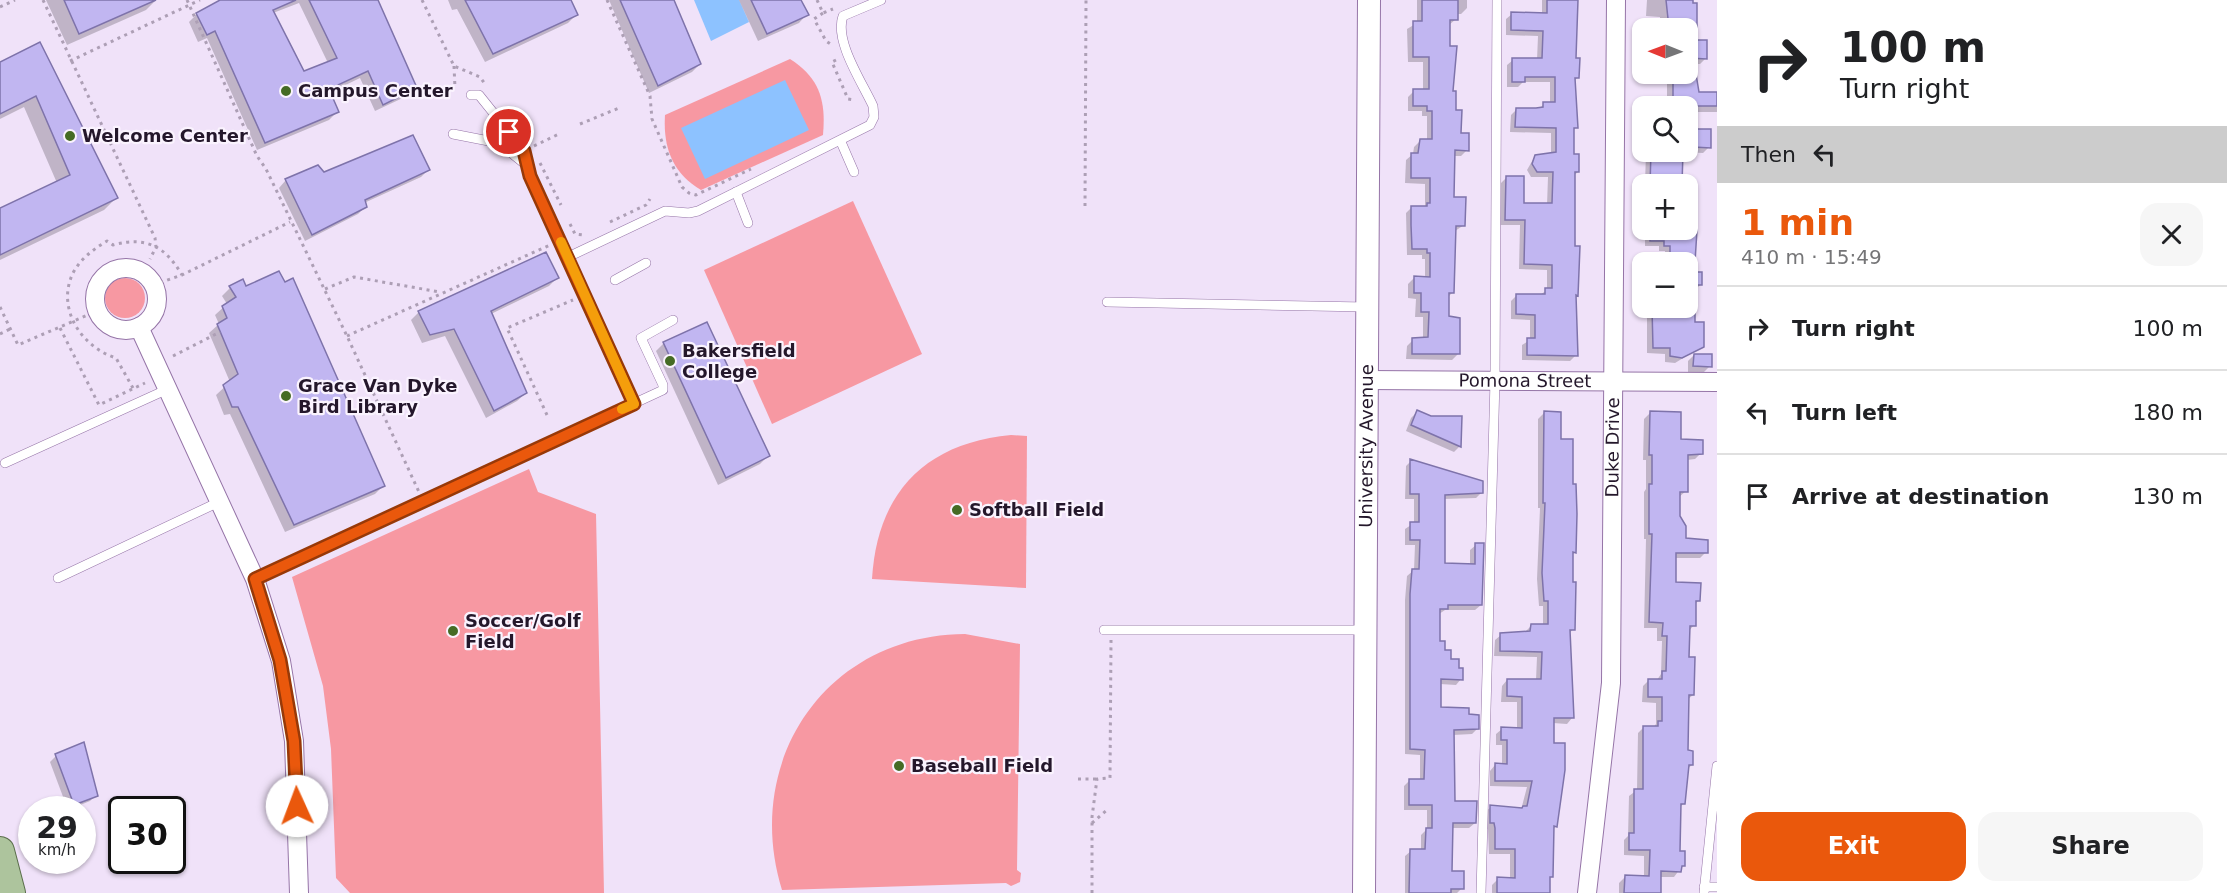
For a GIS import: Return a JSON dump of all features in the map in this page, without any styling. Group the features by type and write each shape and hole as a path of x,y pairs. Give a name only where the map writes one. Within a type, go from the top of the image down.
{"main road":[{"path":"0,851 11,893"}],"street":[{"name":"University Avenue","path":"1364,893 1369,0"},
{"name":"Duke Drive","path":"1587,893 1611,683 1616,0"},
{"path":"131,269 140,272 153,285 156,304 147,322 139,327 121,330 112,327 97,311 96,295 99,286 111,272 131,269"},
{"path":"139,327 255,579 280,660 294,741 299,893"},
{"name":"Pomona Street","path":"1367,380 1717,382"}],"lane":[{"path":"568,257 665,211 689,213 841,142 870,126 874,117 873,106 842,39 839,27 843,16 881,0"},
{"path":"1481,893 1495,380 1497,0"},
{"path":"471,95 479,95 524,151 525,164 634,404"},
{"path":"453,134 499,143 525,164"},
{"path":"841,142 854,172"},
{"path":"736,192 748,223"},
{"path":"615,280 646,263"},
{"path":"1107,302 1367,307"},
{"path":"255,579 663,390 663,385 641,338 673,320"},
{"path":"5,463 168,389"},
{"path":"58,578 220,501"},
{"path":"1108,630 1366,630"},
{"path":"1717,766 1704,890 1717,887"}],"path":[{"path":"0,7 15,0"},
{"path":"43,0 155,238 156,247 150,259"},
{"path":"187,0 257,156 266,169 325,289 423,500"},
{"path":"70,61 200,0"},
{"path":"608,0 650,96 652,119 682,187 688,194 696,195 760,165"},
{"path":"817,0 823,13"},
{"path":"1085,206 1086,0"},
{"path":"833,9 814,19 826,41 832,44 836,60 832,62 848,99 854,98 860,108"},
{"path":"454,66 455,88"},
{"path":"580,124 619,108"},
{"path":"532,147 561,133"},
{"path":"609,223 646,205 650,199"},
{"path":"153,285 182,275 291,221"},
{"path":"570,224 575,234 580,236 590,232"},
{"path":"133,388 116,358 105,354 92,344 73,322 69,311 68,292 73,272 87,254 107,241 113,244 131,240 147,242 156,247 168,256 182,275"},
{"path":"347,336 549,244 553,253"},
{"path":"325,289 354,278 442,292"},
{"path":"547,415 507,328 574,299 570,290"},
{"path":"0,307 18,345 97,311"},
{"path":"60,328 99,405 145,382"},
{"path":"0,334 10,329"},
{"path":"172,356 220,332"},
{"path":"1078,779 1110,778 1108,630"},
{"path":"1092,893 1092,823 1097,779"},
{"path":"1092,823 1107,810"}],"shaded area":[{"path":"790,59 808,74 819,91 823,111 823,135 701,190 691,183 683,176 671,158 666,138 665,115"},
{"path":"853,201 922,354 772,424 704,270"},
{"path":"125,278 139,284 145,298 139,312 125,318 111,312 105,298 111,284"},
{"name":"Softball Field","path":"1011,435 1027,436 1026,588 872,579 876,548 884,521 896,498 911,478 931,461 954,449 981,440"},
{"name":"Soccer/Golf Field","path":"529,469 538,492 596,514 604,893 350,893 336,878 331,749 323,686 292,577"},
{"name":"Baseball Field","path":"965,634 1020,644 1017,870 1021,873 1020,882 1011,886 1006,883 782,890 773,842 774,796 786,753 806,714 835,681 872,656 916,640"}],"water":[{"path":"694,0 739,0 749,22 711,41"},
{"path":"785,80 809,130 705,179 681,128"}],"building":[{"path":"64,0 156,0 79,34"},
{"path":"220,0 296,0 273,10 304,71 337,58 309,0 378,0 417,88 383,105 368,71 329,89 339,112 265,143 215,31 207,35 196,13"},
{"path":"465,0 571,0 578,15 493,54"},
{"path":"620,0 674,0 701,64 658,86"},
{"path":"751,0 801,0 809,15 767,34"},
{"path":"1422,0 1458,0 1458,20 1450,20 1450,46 1457,46 1453,91 1456,91 1456,110 1462,110 1461,133 1469,133 1469,151 1455,150 1454,197 1466,197 1465,226 1456,226 1454,293 1449,293 1449,316 1460,318 1460,354 1412,354 1412,338 1428,337 1429,312 1421,312 1421,293 1414,293 1414,276 1430,277 1430,253 1427,253 1427,249 1412,249 1411,225 1411,206 1427,206 1427,203 1430,203 1430,178 1411,178 1411,153 1418,153 1420,139 1432,139 1432,111 1427,111 1427,106 1413,106 1413,89 1429,89 1429,57 1413,57 1413,21 1422,21"},
{"path":"1547,0 1578,0 1576,58 1580,58 1579,78 1575,78 1578,128 1574,128 1574,154 1579,154 1579,172 1575,172 1575,246 1580,246 1578,296 1576,295 1578,356 1527,355 1527,338 1535,338 1535,315 1516,314 1516,294 1545,294 1545,288 1552,288 1552,265 1524,264 1525,220 1505,220 1506,176 1524,176 1524,203 1552,203 1553,172 1537,172 1532,164 1535,155 1556,152 1556,128 1515,127 1516,108 1543,107 1543,102 1555,102 1555,77 1525,77 1525,82 1512,82 1512,58 1542,58 1543,31 1511,30 1511,12 1547,13"},
{"path":"1666,0 1693,0 1693,3 1697,3 1697,18 1668,18"},
{"path":"1698,40 1707,40 1707,59 1698,59"},
{"name":"Welcome Center","path":"40,42 118,198 0,255 0,208 70,175 36,96 0,114 0,62"},
{"path":"1673,84 1698,84 1699,92 1717,92 1717,106 1698,106 1698,96 1673,96"},
{"path":"1698,129 1711,129 1711,148 1698,147"},
{"path":"413,135 430,170 365,200 367,207 312,235 285,179 318,165 324,172"},
{"path":"1651,162 1683,162 1682,174 1650,174"},
{"path":"1696,240 1696,252 1670,252 1670,246 1664,246 1664,241 1650,241"},
{"path":"546,252 559,278 491,311 527,393 494,411 454,329 430,335 418,311"},
{"name":"Grace Van Dyke Bird Library","path":"279,271 285,282 293,278 385,486 294,525 238,407 232,407 223,385 238,374 217,324 227,318 222,306 236,297 229,286 243,279 246,286"},
{"path":"1698,272 1702,272 1702,285 1698,285"},
{"path":"1652,318 1695,318 1695,322 1704,322 1704,347 1682,358 1670,356 1670,348 1653,348"},
{"path":"707,322 770,456 726,478 663,342"},
{"path":"1694,354 1712,354 1712,367 1693,366"},
{"path":"1417,410 1431,416 1462,416 1461,447 1411,425"},
{"path":"1544,411 1561,412 1561,439 1573,439 1573,484 1576,484 1577,514 1576,553 1573,552 1573,582 1576,582 1575,630 1570,630 1574,718 1554,718 1554,743 1565,743 1565,770 1557,827 1554,826 1553,877 1550,877 1550,893 1497,893 1497,877 1515,878 1515,849 1495,849 1495,828 1494,823 1490,823 1490,805 1522,808 1527,806 1532,781 1495,781 1495,763 1507,764 1507,740 1501,740 1501,727 1522,728 1522,697 1507,696 1507,679 1541,679 1542,652 1500,651 1500,633 1530,631 1531,624 1548,624 1548,601 1544,601 1542,573 1545,503 1543,503"},
{"path":"1650,411 1681,412 1681,439 1703,440 1703,454 1688,455 1688,492 1680,492 1680,516 1686,526 1686,538 1708,540 1708,553 1676,553 1676,582 1701,583 1700,601 1696,601 1696,626 1690,626 1689,657 1695,657 1694,695 1689,695 1688,750 1693,751 1693,765 1689,765 1685,804 1681,804 1680,851 1685,851 1685,866 1682,866 1681,872 1661,871 1661,893 1624,893 1625,875 1649,876 1650,850 1629,850 1629,833 1634,833 1634,789 1643,789 1643,726 1658,726 1658,721 1662,721 1662,697 1648,697 1648,679 1662,679 1662,671 1666,671 1667,636 1662,636 1663,623 1649,622 1652,534 1649,534 1649,484 1652,484 1652,455 1649,455"},
{"path":"1410,459 1483,481 1483,493 1445,495 1445,563 1475,564 1475,543 1484,543 1482,605 1448,605 1448,609 1440,609 1440,641 1445,641 1445,650 1451,650 1451,659 1459,659 1459,668 1463,668 1463,680 1441,679 1441,707 1469,708 1469,714 1479,715 1479,729 1454,730 1455,801 1477,801 1476,823 1453,823 1452,871 1464,871 1464,889 1451,889 1451,893 1409,893 1410,849 1425,849 1426,828 1432,828 1432,805 1409,805 1409,779 1424,779 1425,750 1410,749 1410,594 1412,569 1419,569 1420,540 1410,540 1410,522 1419,522 1419,494 1410,494"},
{"path":"84,742 98,796 71,796 55,754"}],"slow traffic":[{"path":"561,242 634,404 622,409"}],"place":[{"name":"Campus Center","path":"286,91"},
{"name":"Welcome Center","path":"70,136"},
{"name":"Bakersfield College","path":"670,361"},
{"name":"Grace Van Dyke Bird Library","path":"286,396"},
{"name":"Softball Field","path":"957,510"},
{"name":"Soccer/Golf Field","path":"453,631"},
{"name":"Baseball Field","path":"899,766"}],"route":[{"path":"297,806 294,741 280,660 255,579 634,404 530,176 525,164 524,151 509,132"}]}
